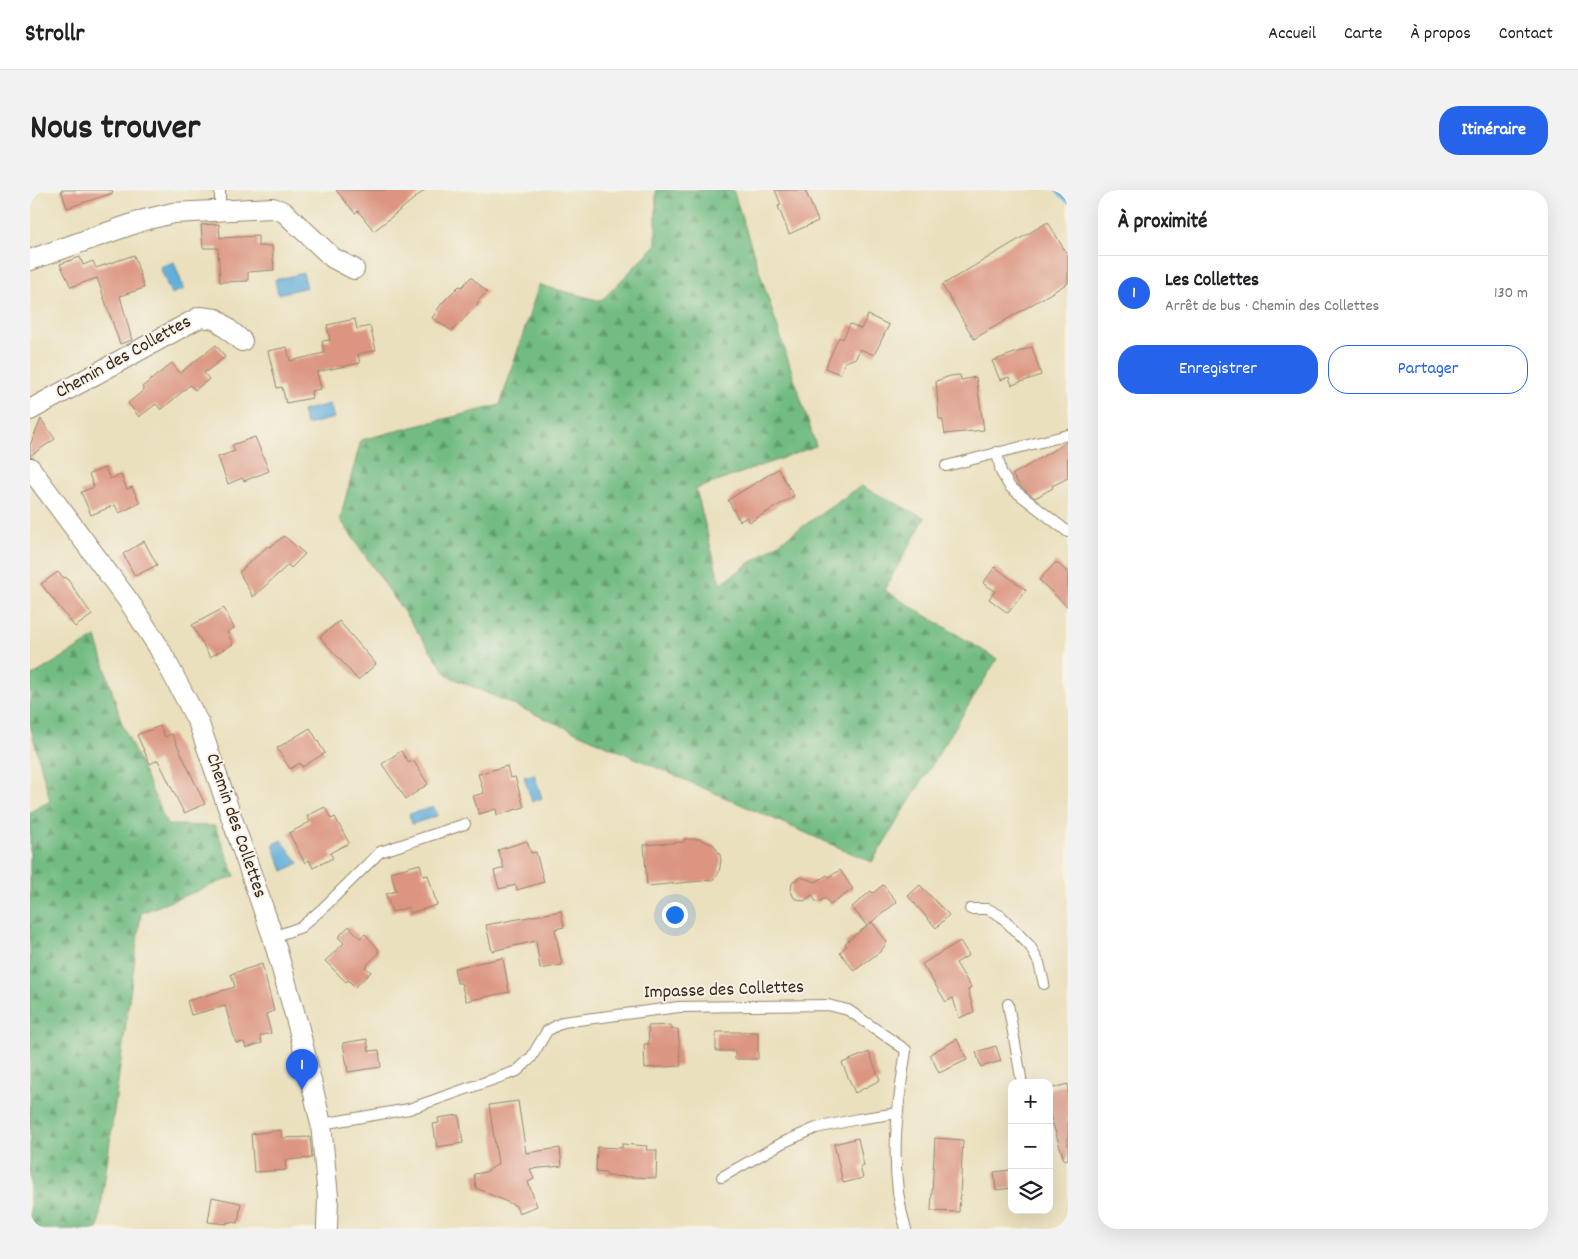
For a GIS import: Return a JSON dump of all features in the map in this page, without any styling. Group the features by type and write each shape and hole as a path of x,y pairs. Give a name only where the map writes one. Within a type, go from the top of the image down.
{"street":[{"path":"30,260 144,220 173,213 273,208 284,212 333,258 354,269"},
{"name":"Chemin des Collettes","path":"30,410 200,317 216,319 242,341"},
{"name":"Chemin des Collettes","path":"30,468 130,603 158,646 199,724 274,937 299,1028 321,1124 328,1197 327,1229"}],"lane":[{"path":"220,190 220,211"},
{"path":"946,466 1068,435"},
{"path":"997,452 1001,472 1010,487 1068,532"},
{"path":"274,937 301,927 380,852 465,824"},
{"path":"970,909 988,909 1001,916 1030,946 1039,963 1044,984"},
{"path":"1008,1004 1021,1079"},
{"name":"Impasse des Collettes","path":"321,1124 410,1109 517,1071 531,1058 547,1031 563,1022 679,1007 828,1005 848,1010 906,1050 898,1114 896,1159 900,1210 906,1229"},
{"path":"722,1177 782,1143 816,1128 858,1119 898,1114"}],"green space":[{"path":"656,190 733,190 816,446 696,489 720,584 861,486 925,518 884,590 997,659 872,862 448,676 340,519 361,440 500,405 539,285 601,301 656,245"},
{"path":"96,637 121,721 167,825 215,826 235,876 141,913 98,1229 30,1229 30,812 50,801 30,725 30,677"}],"water":[{"path":"174,262 184,289 171,294 160,267"},
{"path":"303,273 307,287 278,294 275,280"},
{"path":"330,404 334,418 306,425 302,411"},
{"path":"534,774 542,798 532,802 524,777"},
{"path":"434,807 437,816 412,824 409,814"},
{"path":"281,840 299,863 283,871 273,845"}],"building":[{"path":"61,190 112,190 113,193 67,208"},
{"path":"336,190 425,190 374,231 358,211 355,213"},
{"path":"775,190 805,190 818,221 789,234 778,206 781,205"},
{"path":"1048,222 1068,256 1068,283 974,339 942,285"},
{"path":"219,224 220,238 258,236 258,246 272,246 274,270 248,272 248,281 220,282 218,248 203,248 201,225"},
{"path":"134,255 144,288 120,296 132,340 120,344 97,278 71,287 60,264 80,257 83,265 93,261 96,268"},
{"path":"471,277 487,292 452,331 432,318 442,303"},
{"path":"868,315 889,325 874,355 860,349 856,358 845,362 840,374 825,368 839,337 843,339 850,324 861,329"},
{"path":"355,319 357,329 370,326 376,350 358,354 360,363 317,372 321,389 311,391 312,398 286,403 282,387 277,388 268,351 287,347 290,361 324,353 322,341 330,340 327,325"},
{"path":"216,345 225,357 204,373 209,379 195,390 190,385 161,410 156,404 139,417 128,403 144,390 142,387 172,363 180,373"},
{"path":"1032,347 1041,375 1012,385 1009,377 1000,380 992,361"},
{"path":"960,375 961,380 976,377 984,430 945,434 943,421 939,419 936,381"},
{"path":"41,419 55,439 30,456 30,445"},
{"path":"255,437 269,471 244,481 242,478 228,484 218,457 235,451 232,445"},
{"path":"1067,442 1068,478 1035,498 1021,487 1012,475"},
{"path":"105,468 110,479 121,475 127,489 132,487 140,503 119,513 115,505 91,515 81,492 94,487 89,474"},
{"path":"778,469 794,496 750,522 747,517 740,521 728,500"},
{"path":"284,536 305,554 291,568 288,565 253,597 239,572 268,546 270,547"},
{"path":"144,541 157,565 135,576 123,554"},
{"path":"1056,562 1068,573 1068,607 1039,580"},
{"path":"995,567 1026,590 1008,613 989,599 995,591 983,583"},
{"path":"58,572 64,578 66,577 92,615 75,627 41,584"},
{"path":"224,608 234,628 227,632 233,644 210,657 192,625"},
{"path":"339,621 376,664 358,680 320,637"},
{"path":"160,726 165,737 172,734 205,804 184,813 158,760 150,764 137,735"},
{"path":"310,728 325,753 302,767 300,763 290,769 277,748"},
{"path":"401,751 409,763 413,760 428,784 406,799 382,764"},
{"path":"507,766 510,778 515,777 524,807 497,815 496,809 479,814 473,796 484,793 478,774"},
{"path":"325,807 331,819 335,817 349,843 330,853 333,858 313,868 309,860 305,863 289,833 310,822 307,816"},
{"path":"684,839 699,839 714,845 721,861 716,877 712,880 647,886 644,845 684,842"},
{"path":"527,841 531,853 536,852 544,882 517,890 516,885 499,889 494,871 504,868 498,850"},
{"path":"420,864 423,876 428,875 437,905 410,913 409,907 392,912 386,894 396,891 391,872"},
{"path":"840,870 853,889 830,905 825,898 817,903 812,895 804,901 794,898 791,891 792,882 800,877 816,882"},
{"path":"883,885 897,902 869,924 872,922 887,942 881,951 854,971 840,952 847,946 845,943 867,926 852,907 871,891 873,893"},
{"path":"920,885 949,915 936,928 908,896"},
{"path":"561,911 564,927 555,929 562,965 540,969 536,941 492,951 486,925"},
{"path":"349,926 360,938 365,934 378,948 378,954 365,967 371,972 355,987 348,980 346,982 325,961 344,943 338,937"},
{"path":"960,941 969,955 956,963 971,987 968,990 974,1012 959,1018 953,998 946,1002 922,964"},
{"path":"503,958 509,992 466,1001 461,983 457,983 454,968"},
{"path":"262,964 274,1011 266,1014 271,1033 260,1036 262,1043 246,1048 244,1042 236,1043 225,1006 191,1015 187,1001 235,987 231,974"},
{"path":"671,1025 671,1029 678,1029 681,1066 645,1068 644,1044 649,1044 648,1026"},
{"path":"716,1032 758,1032 758,1059 735,1059 735,1051 716,1051"},
{"path":"367,1039 369,1051 379,1050 381,1067 348,1072 343,1043"},
{"path":"957,1039 967,1060 939,1073 930,1054"},
{"path":"996,1046 1001,1061 981,1067 976,1052"},
{"path":"869,1052 880,1080 855,1093 842,1063"},
{"path":"1068,1084 1068,1159 1064,1160 1053,1124 1053,1088"},
{"path":"518,1101 526,1153 560,1148 562,1166 530,1169 534,1179 528,1182 537,1206 519,1213 516,1206 476,1188 474,1174 486,1172 498,1164 489,1105"},
{"path":"459,1115 463,1143 437,1147 433,1124 439,1123 438,1118"},
{"path":"281,1130 282,1138 310,1137 312,1158 285,1160 286,1170 254,1172 251,1134"},
{"path":"858,1138 864,1166 860,1167 863,1178 843,1183 834,1144"},
{"path":"935,1138 963,1140 959,1212 931,1211"},
{"path":"622,1144 647,1146 646,1150 657,1150 656,1178 607,1176 606,1173 596,1172 597,1147 622,1148"},
{"path":"1008,1170 1008,1188 996,1190 994,1172"},
{"path":"212,1197 241,1203 238,1223 208,1222"}],"waterway":[{"path":"1058,190 1068,200"}],"place":[{"name":"Les Collettes","path":"302,1090"}]}
